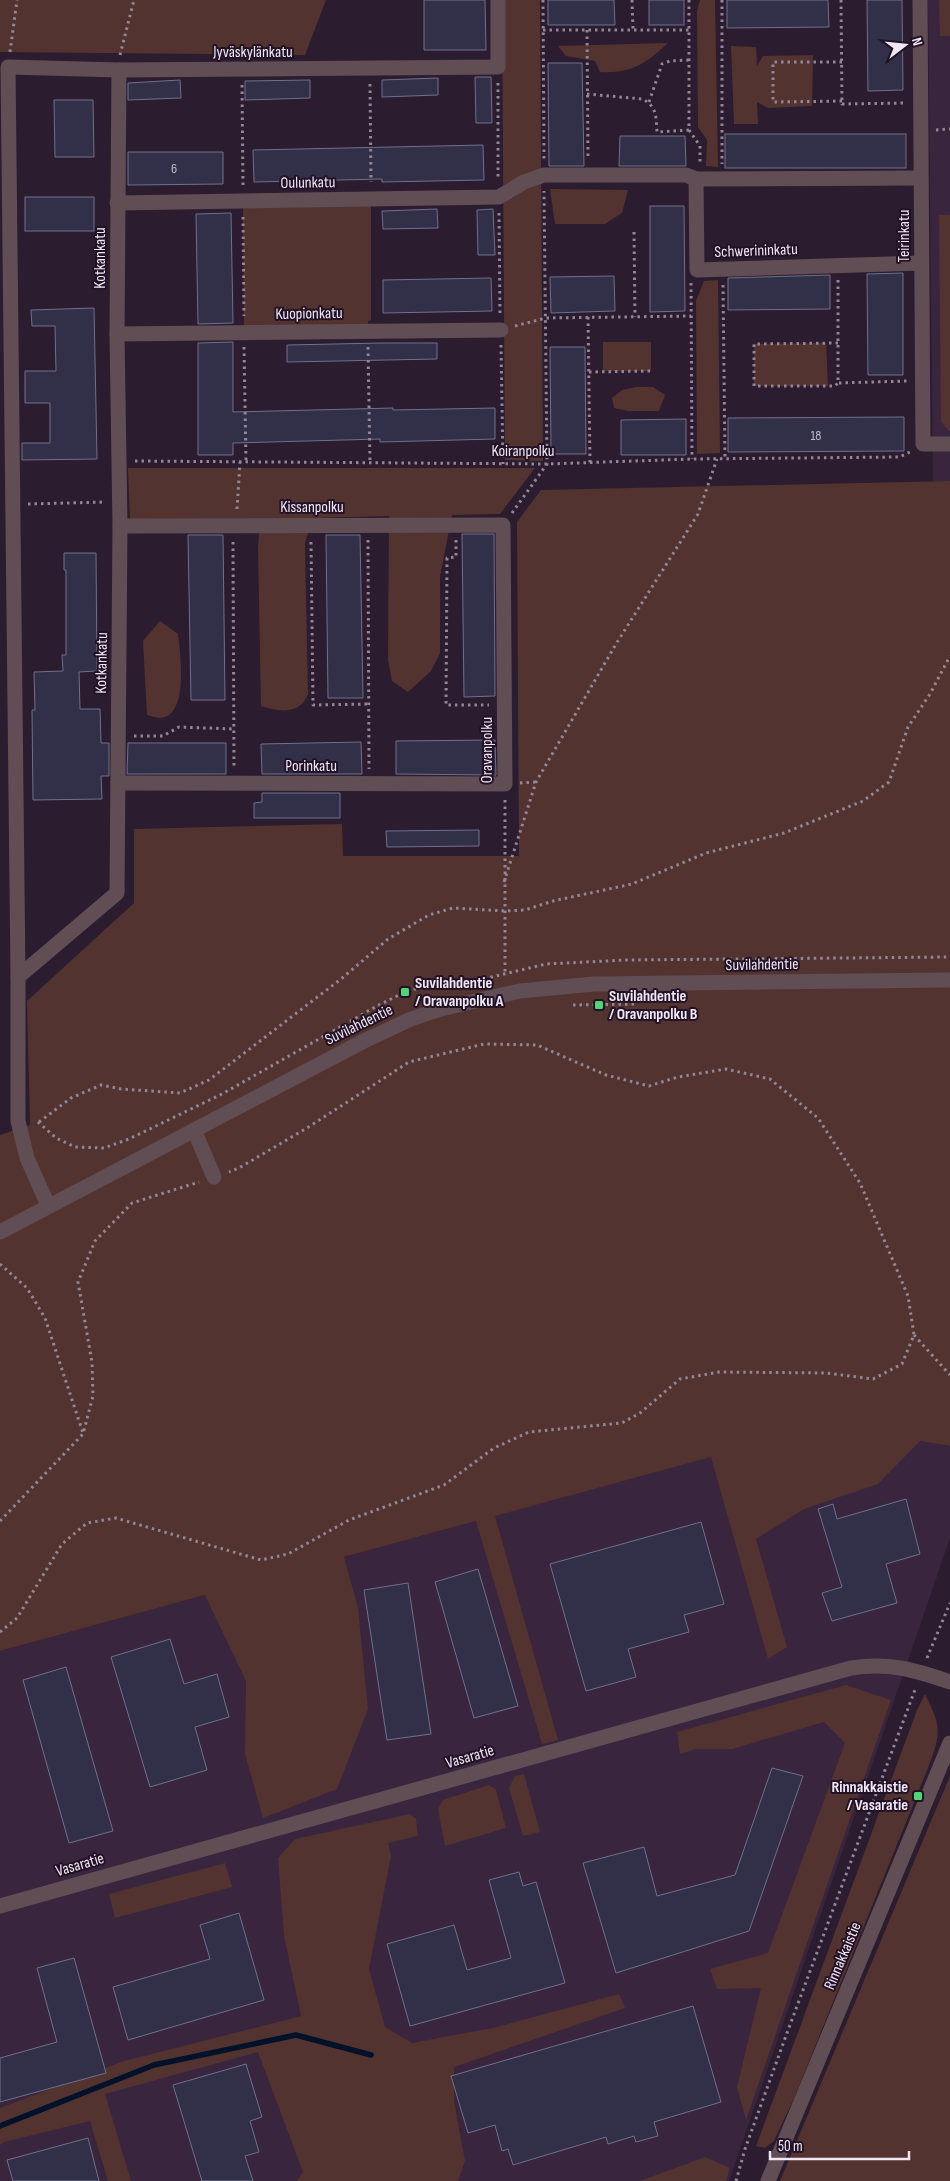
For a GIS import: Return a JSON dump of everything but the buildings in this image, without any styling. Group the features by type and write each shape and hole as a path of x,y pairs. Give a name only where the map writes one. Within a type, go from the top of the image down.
{"street":[{"path":"498,0 498,67"},
{"name":"Teirinkatu","path":"920,0 923,444"},
{"name":"Jyväskylänkatu","path":"8,67 119,70 498,67"},
{"path":"8,67 18,1120 26,1158 48,1205"},
{"name":"Kotkankatu","path":"18,977 117,893 120,526 117,334 119,70"},
{"path":"498,198 524,182 544,175 686,175 698,179 921,178"},
{"name":"Schwerininkatu","path":"698,179 697,270 921,263"},
{"name":"Oulunkatu","path":"117,203 498,198"},
{"name":"Kuopionkatu","path":"117,334 501,330"},
{"path":"923,444 950,444"},
{"name":"Kissanpolku","path":"120,526 234,524 503,525"},
{"name":"Oravanpolku","path":"503,525 505,784"},
{"name":"Porinkatu","path":"118,783 505,784"},
{"name":"Suvilahdentie","path":"0,1232 48,1205 364,1041 403,1023 441,1009 520,991 594,984 950,980"},
{"path":"194,1130 214,1176"},
{"name":"Vasaratie","path":"0,1906 851,1668 891,1666 922,1672 950,1682"},
{"name":"Rinnakkaistie","path":"768,2181 950,1743"}],"path":[{"path":"8,67 17,0"},
{"path":"119,70 121,47 131,18 134,0"},
{"path":"503,525 547,464 543,0"},
{"path":"632,0 633,30"},
{"path":"689,0 689,130 700,146 698,179"},
{"path":"722,0 722,179"},
{"path":"841,0 842,101"},
{"path":"543,30 689,30"},
{"path":"587,30 588,175"},
{"path":"649,102 662,64 670,61 689,60"},
{"path":"842,62 773,62 774,102 842,101 842,104 908,103"},
{"path":"498,67 502,464"},
{"path":"369,68 371,199"},
{"path":"242,69 246,462"},
{"path":"587,94 642,99 649,102 655,109 657,132 689,130"},
{"path":"634,232 636,317"},
{"path":"838,266 838,383"},
{"path":"692,459 692,275 697,270"},
{"path":"722,284 724,459"},
{"path":"501,330 546,318 691,316"},
{"path":"588,317 590,463"},
{"path":"368,331 370,463"},
{"path":"838,343 754,344 754,386 835,386 838,383 908,381"},
{"path":"589,372 651,371"},
{"name":"Koiranpolku","path":"120,461 547,464 692,459 899,457 923,444"},
{"path":"504,882 536,782 616,644 698,514 717,459"},
{"path":"234,783 234,524 240,462"},
{"path":"13,504 120,502"},
{"path":"311,525 313,705 369,704"},
{"path":"368,525 369,784"},
{"path":"456,525 456,558 447,558 446,705 504,705"},
{"path":"38,1122 71,1098 101,1085 129,1090 180,1093 209,1080 341,979 388,939 429,915 454,908 505,912 525,910 553,901 632,884 706,853 784,833 863,801 889,782 908,727 930,694 950,656"},
{"path":"118,736 163,736 179,728 234,728"},
{"name":"Oravanpolku","path":"505,784 505,975"},
{"path":"573,1005 637,1004"},
{"path":"0,1521 83,1434 93,1396 92,1371 78,1282 95,1241 132,1203 239,1168 307,1128 410,1062 484,1044 538,1045 606,1075 649,1086 678,1077 726,1070 770,1079 818,1118 860,1183 908,1296 914,1335 902,1364 873,1379 826,1373 718,1372 680,1379 640,1413 622,1423 529,1432 494,1448 444,1485 349,1520 288,1554 262,1560 116,1518 87,1523 62,1544 17,1618 0,1632"},
{"path":"0,1264 27,1288 46,1318 83,1434"},
{"path":"914,1335 950,1375"},
{"path":"736,2181 745,2149 787,2033 922,1672 950,1603"}],"shaded area":[{"path":"0,0 326,0 305,55 0,52"},
{"path":"502,0 540,0 543,461 505,460"},
{"path":"700,0 715,0 718,167 706,166 707,140 698,127 697,11"},
{"path":"928,0 950,0 950,481 933,481"},
{"path":"939,0 950,0 950,36 940,36"},
{"path":"668,43 638,66 611,72 600,72 595,61 566,56 558,46"},
{"path":"731,46 756,47 757,66 763,56 813,55 812,106 768,108 757,102 758,124 734,124"},
{"path":"550,189 628,190 622,213 605,224 555,224"},
{"path":"371,199 371,320 368,321 368,331 244,333 243,201"},
{"path":"939,215 950,215 950,432 941,422"},
{"path":"718,280 720,453 697,454 696,301 704,281"},
{"path":"603,342 651,342 651,371 603,371"},
{"path":"826,343 828,386 754,386 754,344"},
{"path":"636,387 653,387 665,395 659,411 628,411 614,408 612,398 622,390"},
{"path":"128,468 535,468 500,514 452,515 440,577 440,653 431,671 408,692 392,681 388,660 389,516 313,518 305,543 308,694 300,706 294,709 275,710 261,706 258,548 260,519 130,521"},
{"path":"950,481 950,1446 920,1441 878,1484 804,1509 756,1539 787,1647 768,1659 711,1457 495,1516 558,1740 542,1744 476,1521 344,1557 358,1608 368,1709 337,1789 263,1818 245,1754 246,1681 205,1595 0,1651 0,1135 30,1125 27,1001 134,903 134,829 342,824 343,856 519,856 517,522 541,490"},
{"path":"160,621 178,634 181,683 175,707 169,715 159,718 147,715 143,641"},
{"path":"920,1441 950,1446 950,1538 729,2181 0,2181 0,1651 758,1444"},
{"path":"846,1685 891,1700 746,2120 737,2087 761,1988 717,1989 710,1969 768,1953 845,1743 824,1722 732,1749 696,1749 680,1754 677,1732"},
{"path":"925,1694 937,1723 938,1731 928,1768 795,2096 774,2141 765,2148 756,2146 917,1710"},
{"path":"524,1774 540,1832 523,1836 509,1788 515,1776"},
{"path":"950,1776 950,2181 780,2181"},
{"path":"489,1785 496,1790 506,1828 445,1846 438,1809 443,1800"},
{"path":"410,1814 416,1819 418,1836 388,1843 391,1856 369,1969 385,2027 412,2043 493,2028 619,1994 625,2008 454,2067 454,2101 465,2161 458,2181 297,2181 303,2172 258,2052 105,2094 131,2181 108,2181 90,2121 4,2142 0,2145 0,2108 124,2061 301,2016 284,1936 278,1858 295,1839"},
{"path":"225,1863 232,1887 115,1918 109,1894"},
{"path":"705,2157 730,2168 726,2181 640,2181"}],"waterway":[{"path":"0,2126 154,2065 296,2035 371,2055"}],"place":[{"name":"Suvilahdentie / Oravanpolku A","path":"405,992"},
{"name":"Suvilahdentie / Oravanpolku B","path":"599,1005"},
{"name":"Rinnakkaistie / Vasaratie","path":"918,1796"}]}
